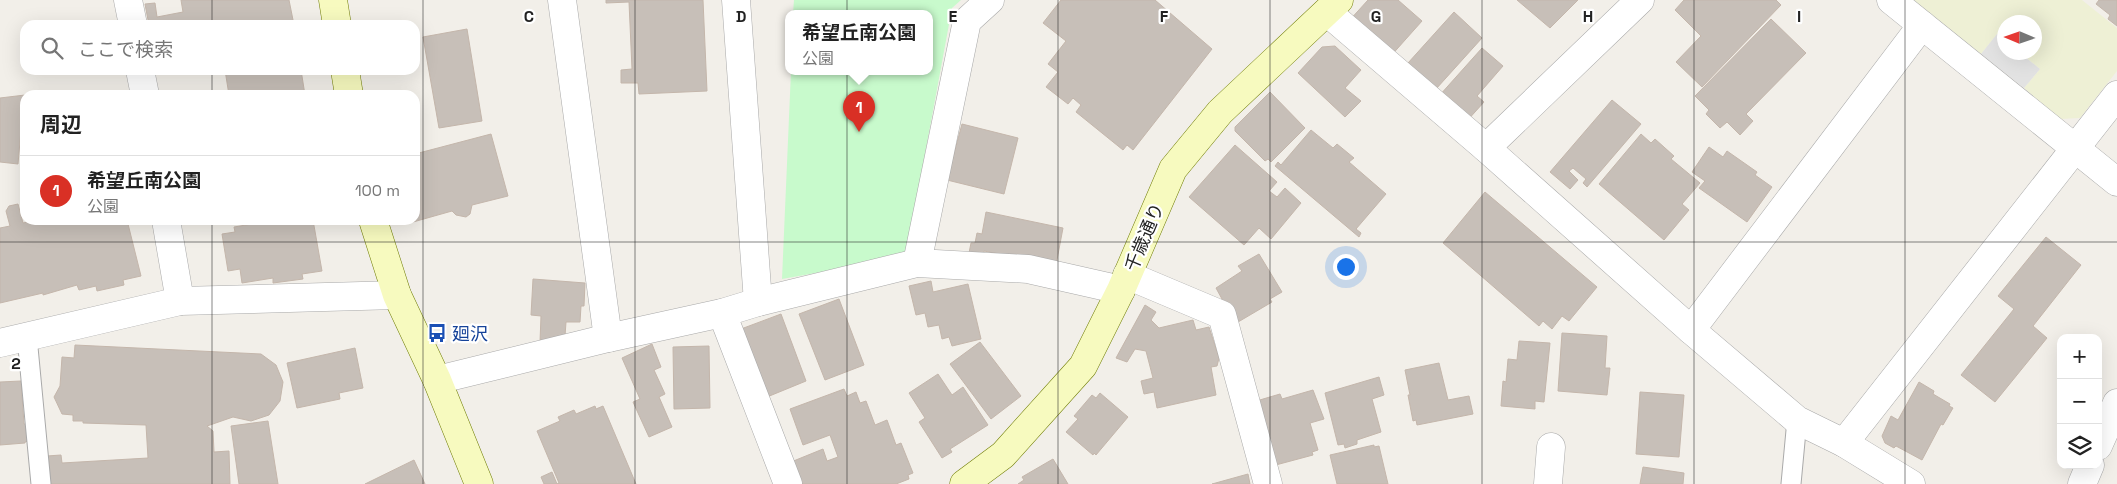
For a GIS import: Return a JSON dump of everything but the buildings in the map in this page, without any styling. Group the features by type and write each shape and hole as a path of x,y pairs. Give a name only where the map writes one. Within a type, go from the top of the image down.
{"street":[{"path":"128,0 132,20"},
{"path":"333,0 336,20"},
{"path":"562,0 608,338"},
{"path":"736,0 758,302"},
{"path":"917,263 967,21 990,0"},
{"path":"1486,148 1640,0"},
{"path":"1891,0 2076,147 2117,182"},
{"path":"1327,4 1690,330 1796,420 1844,443 1900,482"},
{"name":"千歳通り","path":"964,484 1003,455 1084,366 1124,282 1173,169 1220,112 1327,4"},
{"path":"1690,330 1922,25"},
{"path":"141,75 144,90"},
{"path":"346,75 348,90"},
{"path":"1844,443 2117,95"},
{"path":"167,225 180,301"},
{"path":"375,225 397,295 436,380 479,484"},
{"path":"436,380 608,338 722,313 758,302 917,263 1028,269 1124,282 1222,315 1268,484"},
{"path":"0,343 180,301 397,295"},
{"path":"722,313 788,484"},
{"path":"2102,437 2117,403"},
{"path":"1548,484 1551,447"},
{"path":"2082,484 2088,469"}],"lane":[{"path":"26,337 41,484"},
{"path":"1791,484 1796,420"}],"green space":[{"path":"794,0 961,0 952,8 906,257 782,279 791,75 933,75 933,10 793,10"},
{"path":"1913,0 2082,0 2117,28 2117,71 2080,118 2060,119 2024,88 2040,69 2029,60 2042,60 2042,15 1997,15 1997,34 1981,54"}],"shaded area":[{"path":"1997,34 1997,60 2029,60 2040,69 2024,88 1981,54"}],"place":[{"name":"希望丘南公園","path":"859,132"},
{"name":"廻沢","path":"437,333"}]}
